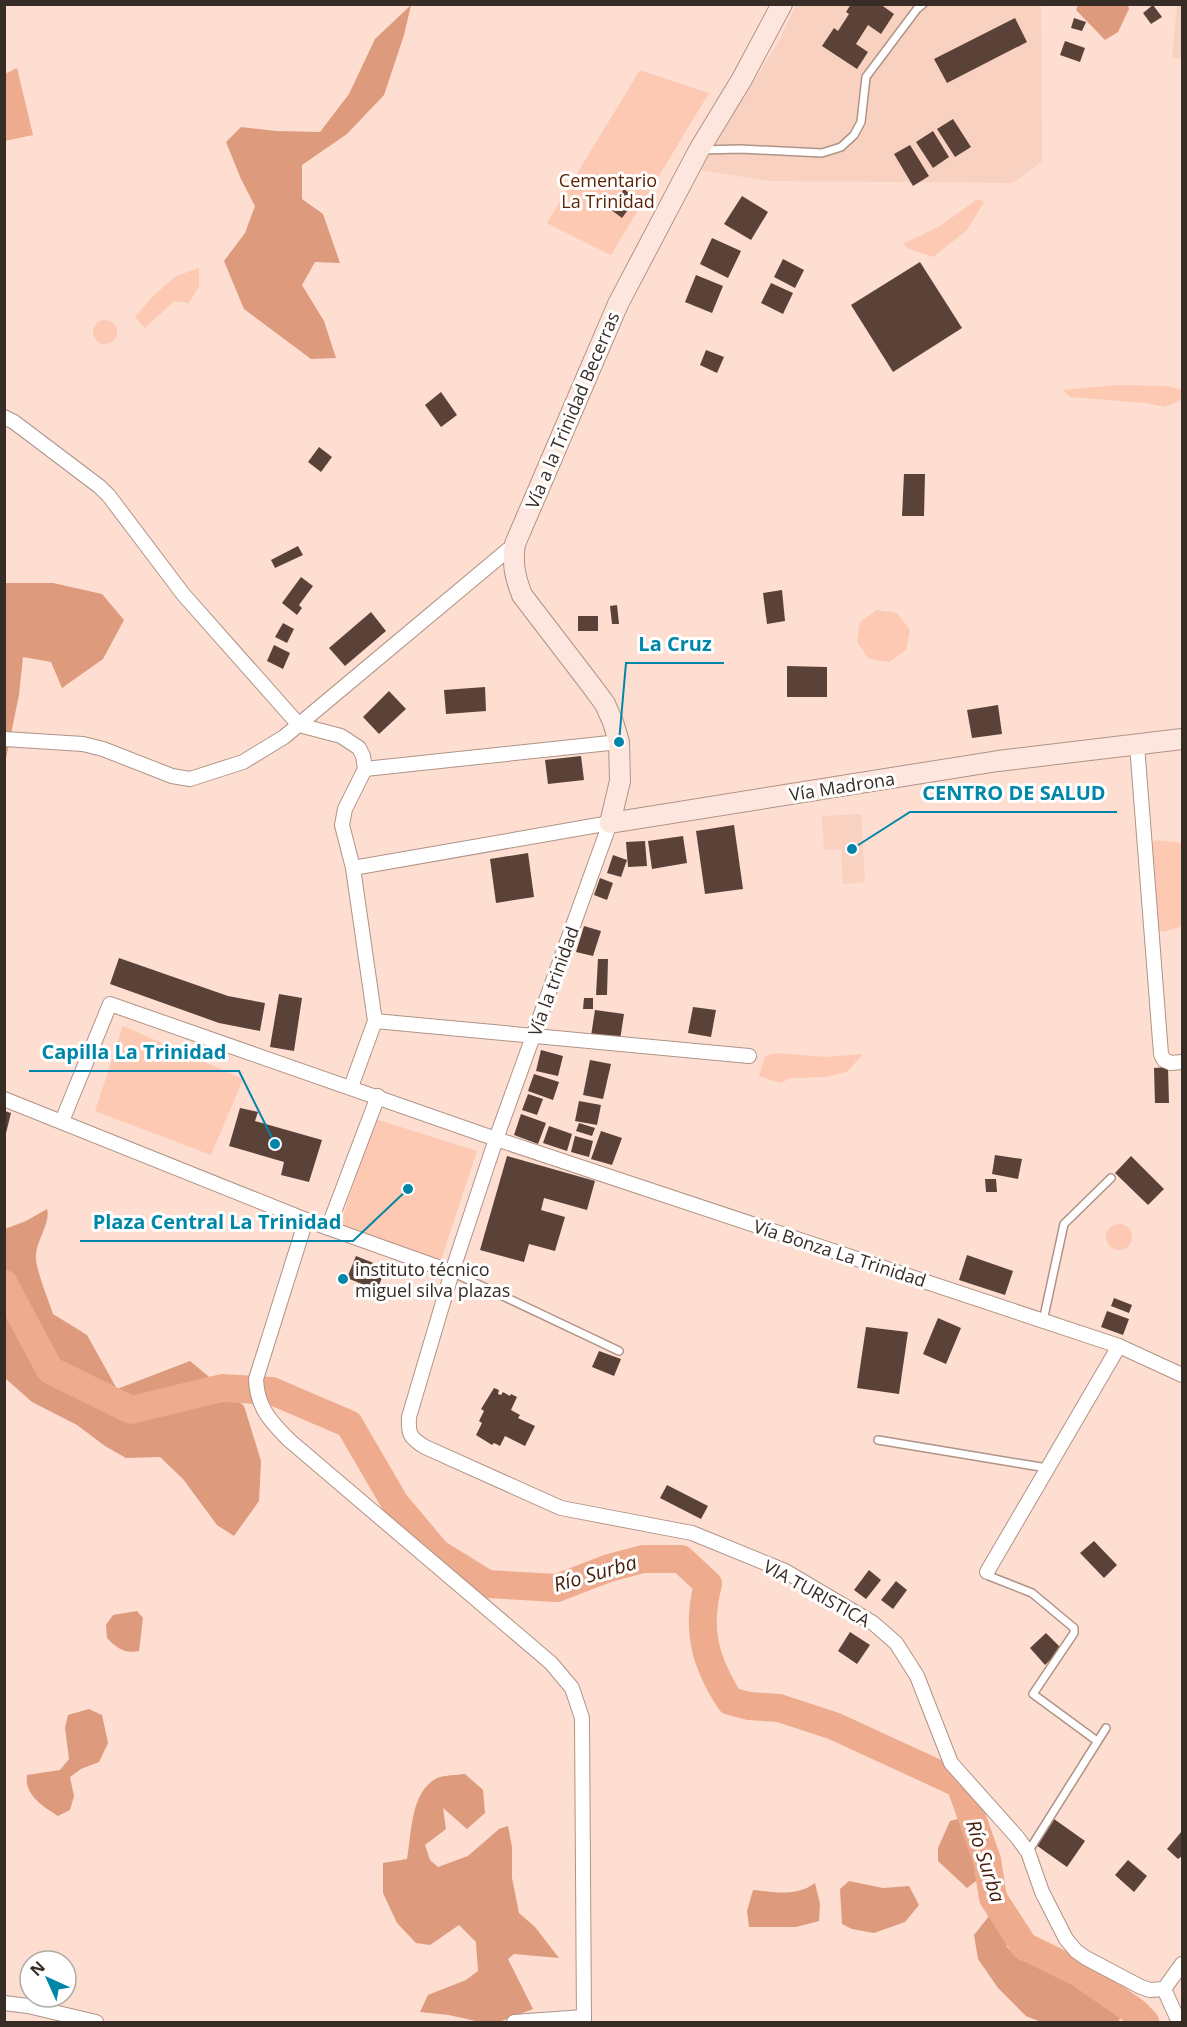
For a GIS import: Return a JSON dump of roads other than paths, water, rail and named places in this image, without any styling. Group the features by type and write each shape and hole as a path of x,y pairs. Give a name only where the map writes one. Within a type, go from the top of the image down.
{"street":[{"name":"Vía a la Trinidad Becerras","path":"610,823 620,781 619,742 614,722 605,704 522,595 515,578 513,561 515,544 618,303 699,150 742,79 782,4"},
{"path":"4,417 24,429 104,491 183,594 299,725 334,734 352,742 359,748 365,769 343,816 342,825 353,868 375,1021 351,1087"},
{"path":"4,738 83,744 103,749 172,776 189,779 243,762 263,752 299,725 515,544"},
{"name":"Vía Madrona","path":"610,823 998,761 1182,739"},
{"path":"365,769 619,742"},
{"path":"1137,745 1161,1054 1164,1060 1171,1063 1182,1062"},
{"path":"353,868 610,823"},
{"name":"Vía la trinidad","path":"452,1272 496,1139 610,823"},
{"name":"Vía Bonza La Trinidad","path":"62,1121 110,1004 496,1139 1119,1346 1182,1374"},
{"path":"375,1021 748,1056"},
{"path":"328,1228 378,1096"},
{"path":"4,1099 306,1220 452,1272"},
{"path":"306,1220 256,1379 256,1396 269,1419 289,1440 551,1663 572,1688 582,1718 584,2020 514,2022"},
{"name":"VIA TURISTICA","path":"452,1272 409,1417 408,1432 415,1441 561,1508 692,1533 785,1571 873,1623 896,1643 917,1676 951,1763 1028,1852 1042,1892 1066,1940 1076,1951 1140,1987 1157,1989"},
{"path":"987,1572 1119,1346"},
{"path":"1179,2022 1157,1989 1182,1964"},
{"path":"4,2003 28,2006 96,2022"}],"lane":[{"path":"699,150 741,149 822,153 841,147 850,141 861,122 866,77 923,4"},
{"path":"1043,1321 1064,1224 1111,1178"},
{"path":"452,1272 619,1351"},
{"path":"878,1440 1047,1468"},
{"path":"987,1572 989,1576 1032,1593 1074,1628 1074,1633 1033,1694 1097,1741"},
{"path":"1028,1852 1106,1728"}],"waterway":[{"name":"Río Surba","path":"4,1284 50,1370 131,1410 222,1388 272,1391 349,1424 395,1503 437,1553 487,1584 557,1588 609,1568 643,1559 681,1559 708,1584 703,1616 705,1645 714,1673 730,1701 749,1706 779,1708 834,1726 960,1784 987,1860 993,1898 1024,1946 1081,1974 1135,2012 1145,2022"}],"place":[{"name":"La Cruz","path":"619,742"},
{"name":"CENTRO DE SALUD","path":"852,849"},
{"name":"Capilla La Trinidad","path":"275,1144"},
{"name":"Plaza Central La Trinidad","path":"408,1189"},
{"name":"instituto técnico miguel silva plazas","path":"343,1279"}],"park label":[{"name":"Cementario La Trinidad","path":"608,190"}]}
